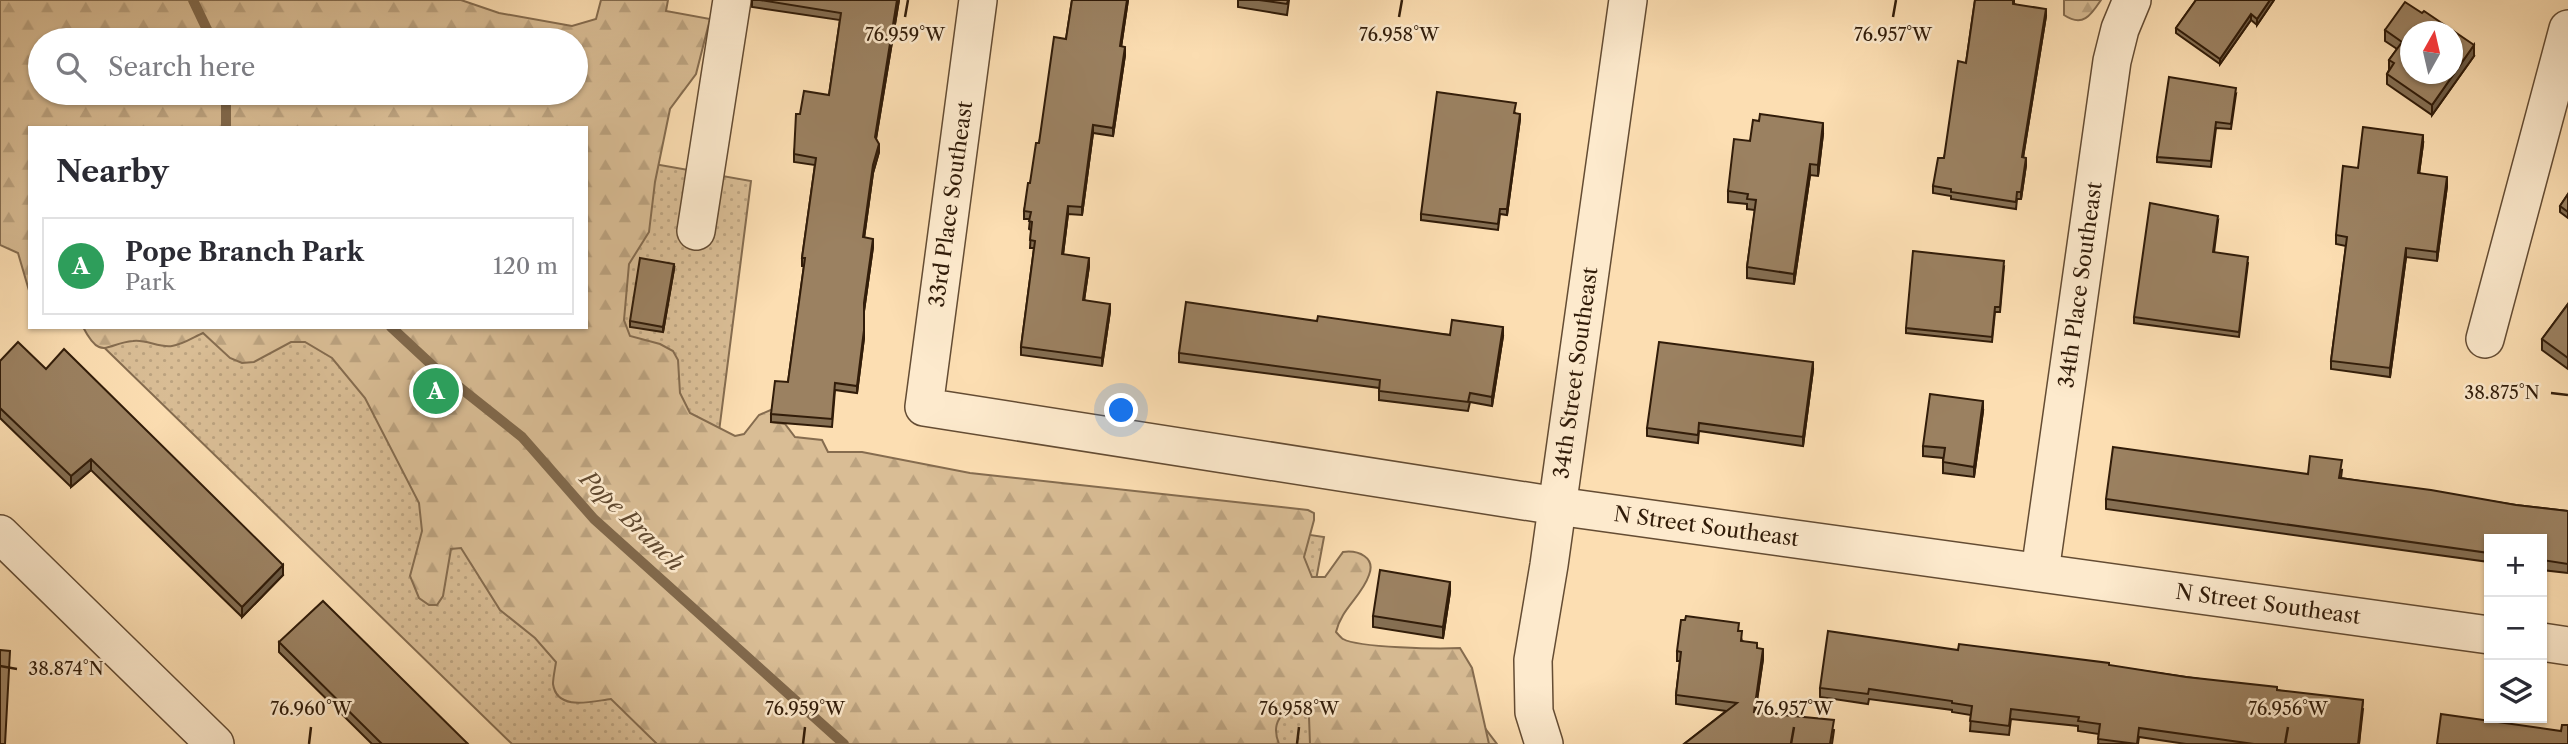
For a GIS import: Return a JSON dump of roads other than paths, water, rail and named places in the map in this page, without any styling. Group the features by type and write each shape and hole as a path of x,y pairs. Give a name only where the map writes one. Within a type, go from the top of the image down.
{"street":[{"path":"696,231 732,0"},
{"name":"33rd Place Southeast","path":"924,407 978,0"},
{"name":"34th Street Southeast","path":"1544,744 1534,712 1531,677 1628,0"},
{"name":"34th Place Southeast","path":"2040,572 2112,61 2120,29 2132,0"},
{"path":"2485,339 2568,29"},
{"name":"N Street Southeast","path":"924,407 1557,506 2484,634"},
{"path":"0,534 215,744"},
{"path":"2547,643 2568,646"}],"waterway":[{"name":"Pope Branch","path":"193,0 206,28"},
{"name":"Pope Branch","path":"226,105 226,126"},
{"name":"Pope Branch","path":"393,329 434,367 522,437 594,519 844,744"}],"place":[{"name":"Pope Branch Park","path":"436,391"}]}
